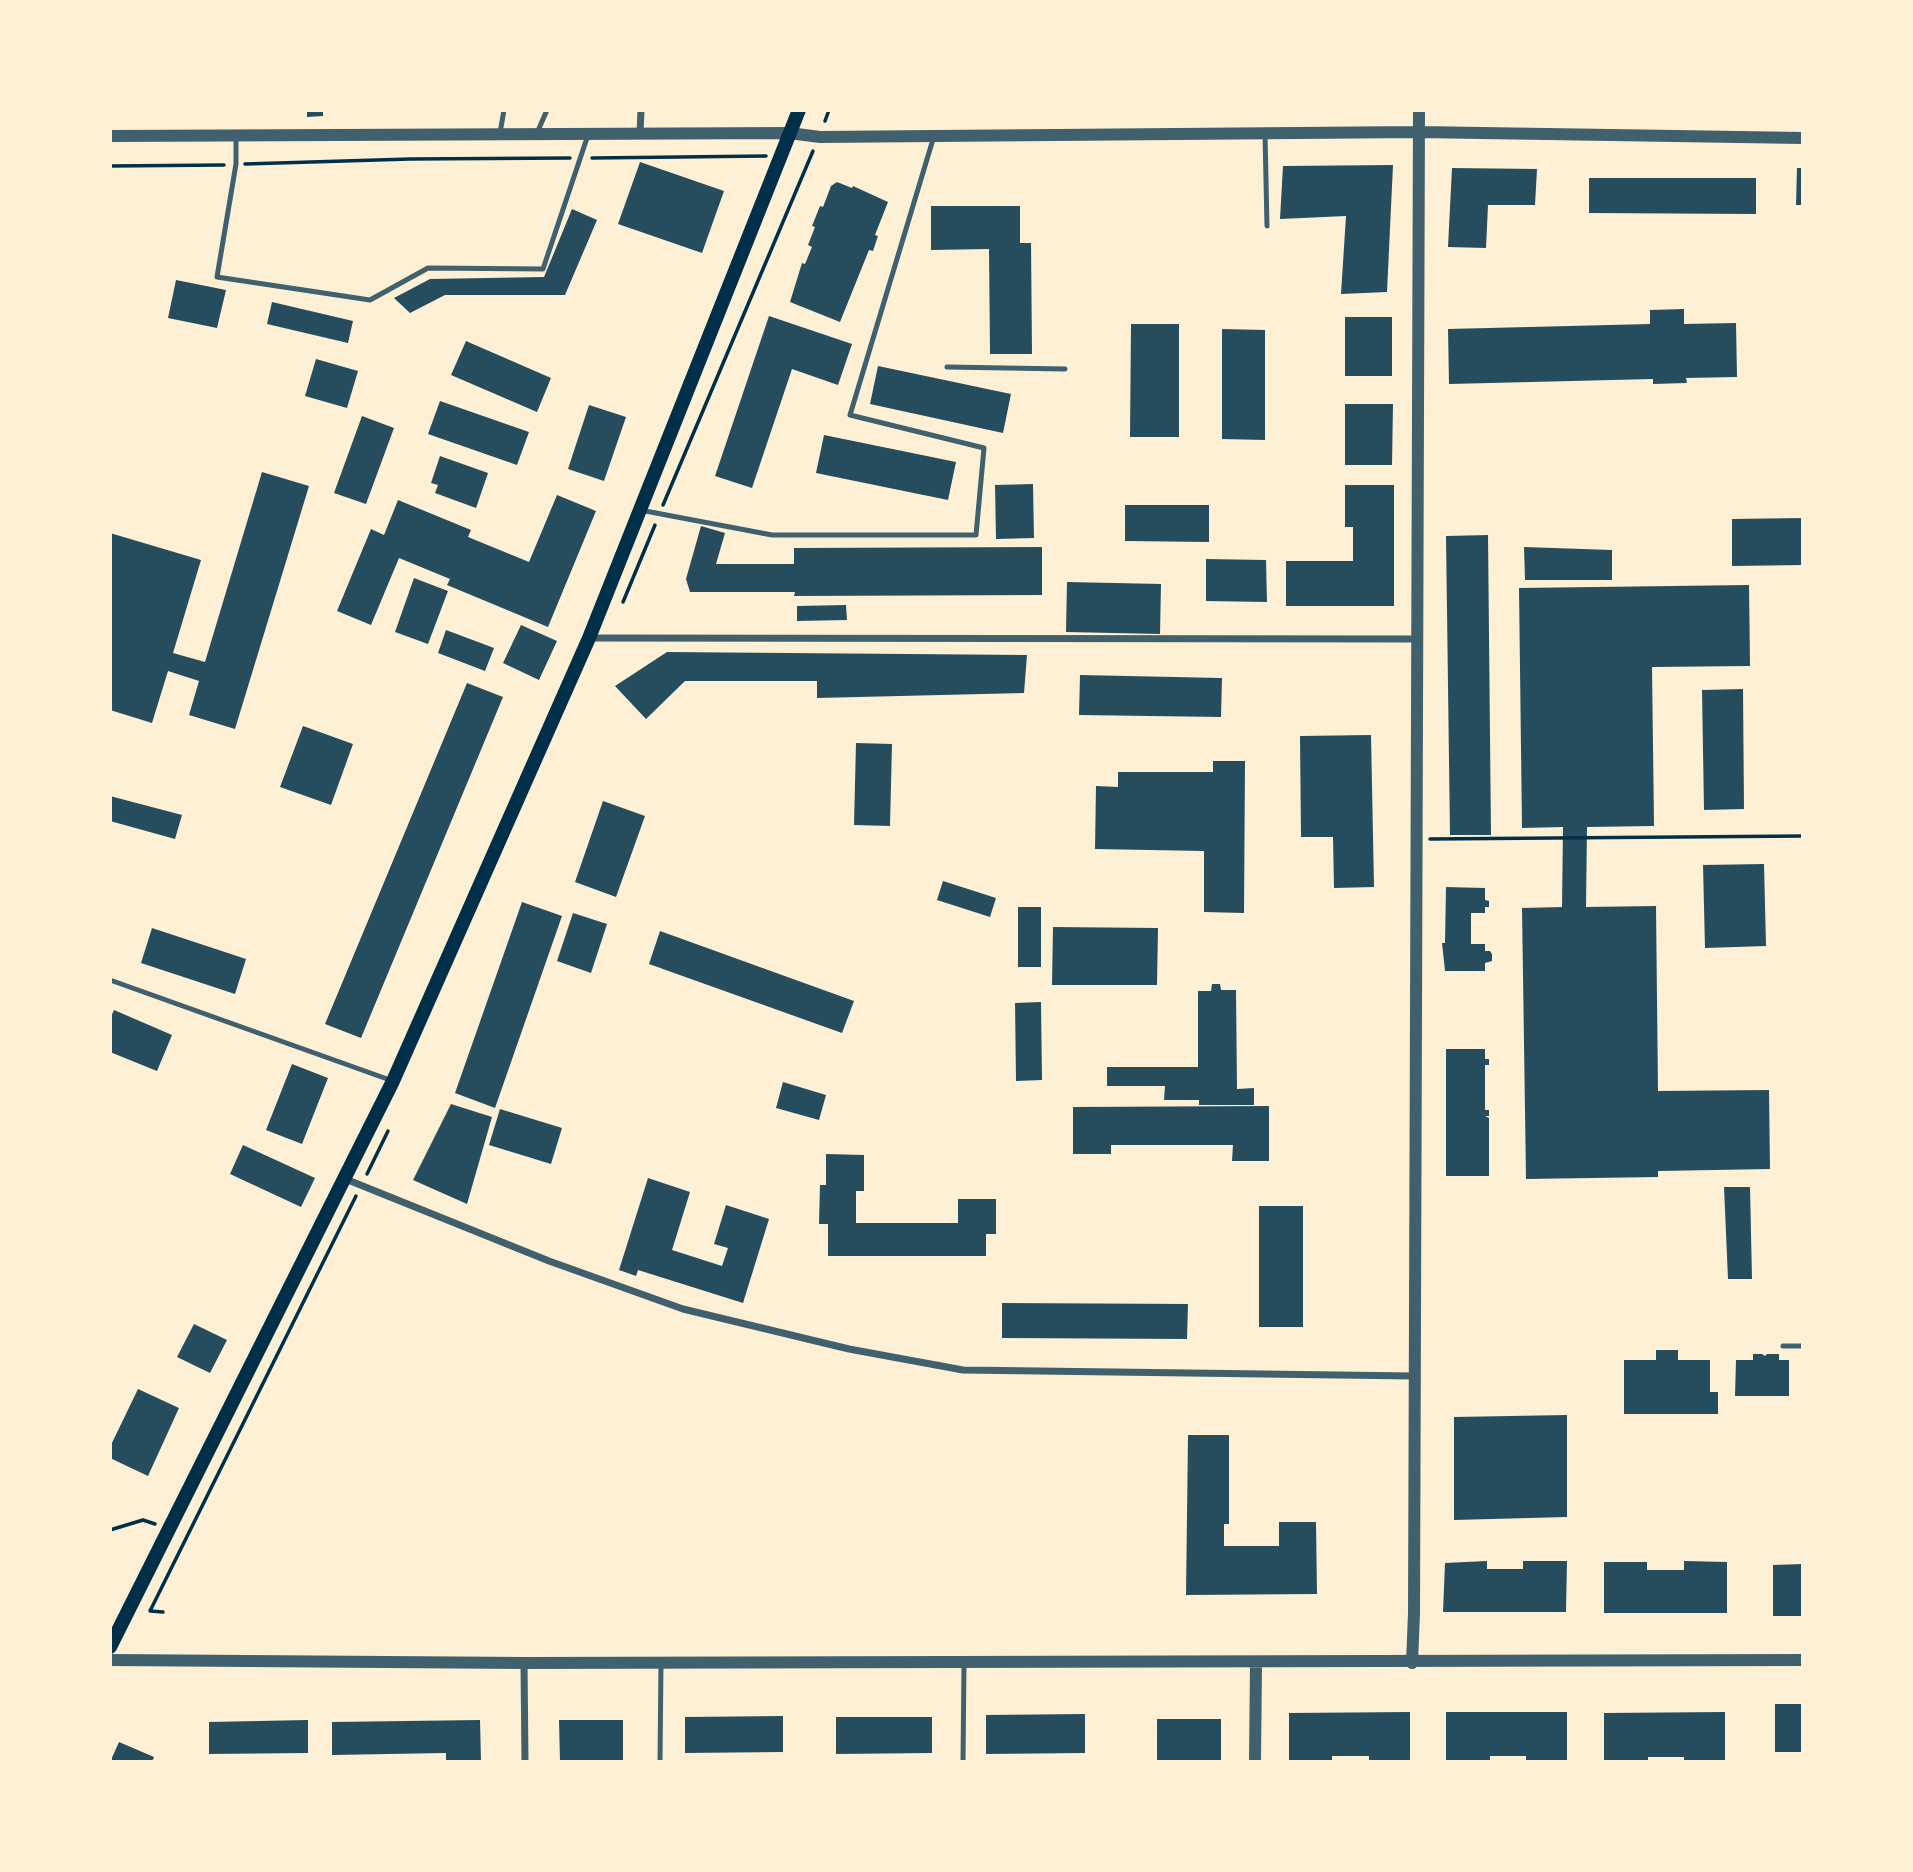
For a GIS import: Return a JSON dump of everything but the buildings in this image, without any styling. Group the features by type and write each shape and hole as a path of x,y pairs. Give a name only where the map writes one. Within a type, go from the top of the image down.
{"main road":[{"path":"110,1647 393,1081 589,638 799,110"}],"street":[{"path":"640,133 641,110"},
{"path":"1412,1662 1419,110"},
{"path":"110,136 789,132 820,137 1418,132 1803,138"},
{"path":"589,638 1418,639"},
{"path":"343,1178 549,1261 683,1309 849,1349 963,1370 1413,1376"},
{"path":"110,1660 964,1663 1803,1660"},
{"path":"1255,1762 1256,1662"},
{"path":"524,1663 525,1762"}],"lane":[{"path":"500,133 503,110"},
{"path":"537,133 547,110"},
{"path":"236,135 236,164 217,276 370,300 428,268 543,269 589,134"},
{"path":"1265,134 1267,226"},
{"path":"640,510 772,535 976,535 984,448 850,415 934,136"},
{"path":"947,367 1066,369"},
{"path":"110,980 393,1081"},
{"path":"1783,1346 1803,1346"},
{"path":"660,1762 662,1663"},
{"path":"963,1762 964,1663"}],"path":[{"path":"110,166 411,159 780,156 808,160"},
{"path":"1417,839 1803,836"},
{"path":"110,1530 143,1520 170,1528"}]}
